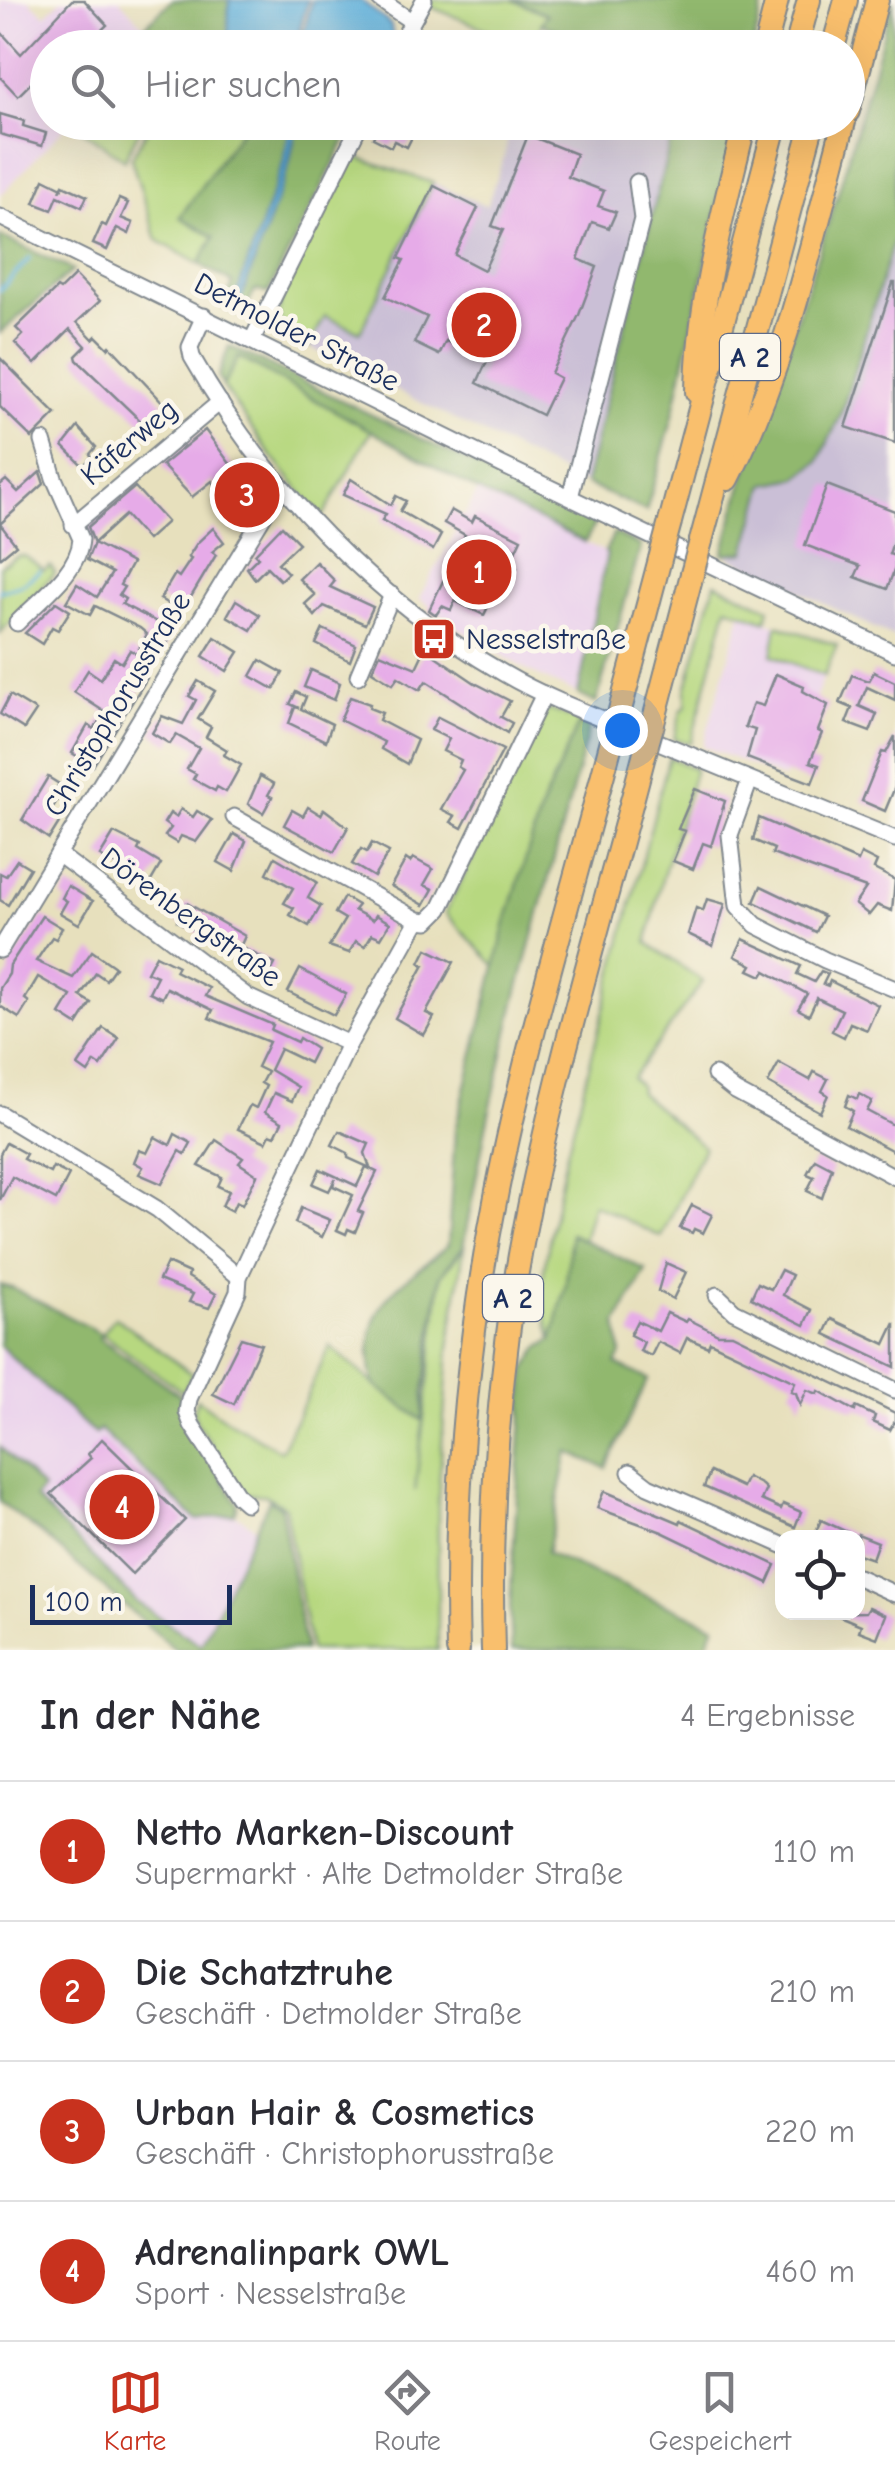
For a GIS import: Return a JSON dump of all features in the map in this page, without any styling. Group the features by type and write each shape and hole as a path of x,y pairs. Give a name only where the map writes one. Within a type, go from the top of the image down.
{"highway":[{"path":"770,30 777,0"},
{"path":"801,30 809,0"},
{"path":"838,30 846,0"},
{"path":"865,48 877,0"},
{"path":"865,50 887,0"},
{"path":"697,425 698,346 713,258 741,140"},
{"name":"A 2","path":"458,1650 462,1446 484,1264 520,1087 771,140"},
{"name":"A 2","path":"493,1650 496,1452 518,1272 546,1130 808,140"},
{"path":"708,517 748,440 791,318 839,140"}],"street":[{"path":"380,0 411,21"},
{"path":"407,30 424,0"},
{"path":"252,340 351,140"},
{"path":"570,497 642,219 637,182"},
{"name":"Detmolder Straße","path":"0,217 895,653"},
{"path":"204,316 190,347 192,358 220,402 284,490 392,595 469,652 544,694 895,839"},
{"name":"Käferweg","path":"73,525 220,402"},
{"path":"17,622 76,560 80,539 43,441"},
{"name":"Christophorusstraße","path":"0,950 263,516 284,490"},
{"path":"358,676 392,595"},
{"path":"234,817 418,920 428,921 440,909 544,694"},
{"path":"750,780 730,835 738,906 756,925 895,989"},
{"name":"Dörenbergstraße","path":"58,854 248,998 349,1044"},
{"path":"246,1503 187,1412 189,1399 238,1292 239,1277 349,1044 418,920"},
{"path":"715,1075 735,1091 895,1177"},
{"path":"0,1114 157,1209 239,1277"},
{"path":"717,1295 734,1311 895,1390"},
{"path":"630,1472 648,1486 775,1542"},
{"path":"865,1581 895,1594"}],"shaded area":[{"path":"0,0 29,0 45,15 61,0 120,0 147,30 30,30 30,140 53,140 0,196"},
{"path":"508,140 671,140 585,484 309,347 325,315 360,332 433,183 487,206"},
{"path":"895,236 895,638 723,554 745,551 765,484 797,478 819,460 841,414"},
{"path":"478,491 607,553 578,694 528,671 461,630 419,598"},
{"path":"742,611 777,625 772,655 824,676 784,779 703,746"},
{"path":"0,1346 95,1434 99,1430 204,1521 235,1514 256,1528 201,1645 138,1603 35,1497 42,1489 0,1447"}],"green space":[{"path":"172,0 229,0 228,30 144,27"},
{"path":"432,0 513,0 548,14 539,30 488,30 428,6"},
{"path":"513,0 764,0 757,30 557,30 541,24 547,14"},
{"path":"893,0 895,236 841,414 819,461 797,478 765,484 745,552 723,554 853,140 865,140 865,98"},
{"path":"96,140 134,140 124,160"},
{"path":"142,140 234,140 180,217 214,237 199,264 157,240 131,159"},
{"path":"234,140 288,140 231,311 224,308 233,283 199,264 214,237 180,217"},
{"path":"294,140 345,140 268,293 255,290 242,316 236,313 289,164"},
{"path":"671,140 732,140 672,420 646,511 585,484"},
{"path":"360,158 433,183 360,332 325,316 309,347 283,331 281,297 348,161"},
{"path":"0,236 73,270 0,333"},
{"path":"229,346 595,523 585,542 478,491 239,357 223,386 218,377"},
{"path":"238,357 371,431 322,518 265,448 223,386"},
{"path":"614,533 641,546 596,703 578,694 605,552"},
{"path":"25,556 44,570 50,566 55,573 0,633 0,566"},
{"path":"715,583 769,608 766,621 727,607 691,743 674,739 686,706 686,690"},
{"path":"777,625 837,645 824,676 772,655"},
{"path":"548,709 590,725 578,725 543,803 496,967 445,913"},
{"path":"578,725 590,725 515,1002 463,1247 440,1276 423,1421 376,1386 370,1368 371,1335 383,1303 448,1245 455,1130 507,918 543,803"},
{"path":"669,757 695,769 647,943 703,981 632,1078 640,1093 704,1147 661,1237 593,1204 583,1240 571,1235 566,1284 552,1340 540,1293 552,1225 566,1156"},
{"path":"571,1234 646,1270 617,1323 621,1354 616,1364 648,1379 606,1468 568,1452 547,1553 715,1626 704,1650 512,1650 510,1605 525,1370 539,1348 552,1340 566,1284"},
{"path":"464,1248 449,1347 438,1500 438,1650 310,1650 285,1507 265,1495 245,1494 197,1423 193,1411 197,1399 281,1451 330,1346 423,1421 415,1491 441,1276"},
{"path":"0,1285 102,1334 99,1338 181,1396 181,1414 238,1504 235,1514 197,1520 100,1430 95,1434 0,1346"},
{"path":"115,1317 192,1374 183,1392 102,1334"},
{"path":"0,1447 43,1489 35,1498 138,1603 201,1645 269,1500 281,1507 305,1650 176,1650 0,1502"}],"water":[{"path":"229,0 308,0 300,30 228,30"},
{"path":"312,0 361,0 391,25 392,30 304,30"},
{"path":"288,140 294,140 289,164 236,313 231,311 284,161"}],"building":[{"path":"72,0 84,0 107,25 102,30 44,30"},
{"path":"0,31 21,54 30,44 30,84 18,96 0,77"},
{"path":"0,114 24,121 23,126 30,128 30,140 44,140 42,146 0,134"},
{"path":"377,140 410,140 407,147 394,141 391,147"},
{"path":"526,140 541,140 576,154 568,177 604,191 598,206 616,212 609,228 592,222 578,259 597,267 551,373 560,378 542,415 477,383 487,361 446,341 439,355 414,343 427,317 385,297 434,186 478,208 455,255 484,270 503,230 492,226"},
{"path":"44,179 87,196 82,207 58,196 52,210 34,203"},
{"path":"119,199 128,203 121,218 133,223 129,234 117,228 107,250 93,244"},
{"path":"75,275 100,301 77,322 93,339 96,336 110,346 167,407 147,427 77,360 76,356 86,346 70,329 35,364 15,343 23,335 16,328"},
{"path":"895,283 895,443 846,427"},
{"path":"0,358 56,414 32,438 0,407"},
{"path":"78,427 96,447 83,466 63,446"},
{"path":"205,430 254,496 234,515 212,481 192,497 162,465"},
{"path":"40,472 44,484 0,524 0,485 6,480 18,492"},
{"path":"351,479 391,505 396,496 406,501 400,511 441,535 433,550 382,520 386,514 343,495"},
{"path":"827,485 895,511 895,537 889,554 895,556 895,568 887,589 855,577 860,566 805,545"},
{"path":"135,487 167,522 147,540 125,515 94,543 88,527"},
{"path":"451,510 472,522 475,516 521,539 509,564 517,568 507,588 499,584 484,615 455,601 451,610 442,606 436,615 429,610 465,535 444,523"},
{"path":"0,524 16,545 0,558"},
{"path":"282,526 299,543 278,563 288,573 280,580 267,567 255,579 247,568"},
{"path":"213,528 224,542 212,552 216,555 182,612 160,599 175,574 179,577 191,559 188,557 197,543"},
{"path":"94,543 132,563 120,585 124,587 119,595 125,599 122,604 174,631 157,659 139,648 147,634 140,628 95,606 90,615 66,602 77,584 97,597 112,573 87,560"},
{"path":"316,562 335,581 330,587 373,607 365,624 324,606 315,616 305,604 315,595 299,579"},
{"path":"236,600 260,615 251,630 227,616"},
{"path":"56,602 70,611 58,630 52,627 42,644 25,633"},
{"path":"323,629 356,645 350,661 316,644"},
{"path":"215,637 239,652 227,671 203,656"},
{"path":"425,649 510,701 501,717 512,723 507,733 426,681 420,690 398,677 393,684 372,671 380,653 416,668"},
{"path":"130,650 143,657 135,670 147,678 93,766 72,753 88,725 94,729 105,712 74,692 88,670 101,679 114,658 122,663"},
{"path":"260,660 283,673 274,689 251,676"},
{"path":"311,670 340,683 334,700 304,687"},
{"path":"874,672 895,682 895,700 867,687 859,706 877,714 870,732 846,723 852,708 840,703 852,675 869,681"},
{"path":"776,674 804,686 803,691 828,705 810,762 819,765 812,783 747,758 755,730 745,727 753,703 763,706"},
{"path":"198,681 215,691 198,719 211,727 206,737 241,765 226,792 217,787 215,791 193,779 196,774 187,769 199,748 176,735 170,744 152,733 162,716 183,724 196,700 189,696"},
{"path":"296,692 306,697 301,709 332,724 326,741 289,723 295,707 299,708 290,704"},
{"path":"10,695 36,711 24,729 0,714"},
{"path":"350,697 370,704 369,708 382,713 379,720 417,740 407,764 381,749 384,742 340,720"},
{"path":"438,717 503,750 462,828 451,822 455,816 441,809 463,770 458,767 461,760 443,751 449,739 431,730"},
{"path":"895,736 895,787 885,811 862,801 882,752 886,753"},
{"path":"260,776 274,784 263,813 248,804"},
{"path":"48,777 59,784 52,795 58,799 50,812 62,818 49,839 22,820"},
{"path":"695,789 725,801 711,846 703,843 693,869 673,861 685,831 678,829"},
{"path":"308,807 321,815 324,809 348,827 334,852 284,825 292,810 303,816"},
{"path":"181,809 193,817 197,811 212,820 196,842 181,836 177,843 165,836 171,828 164,823 170,813 176,817"},
{"path":"759,818 858,861 861,854 877,862 874,869 895,880 892,911 877,905 869,915 855,904 866,888 772,854 774,849 753,840"},
{"path":"114,833 140,846 138,850 161,864 147,888 133,879 136,875 100,856"},
{"path":"234,834 246,841 234,871 218,862"},
{"path":"372,843 389,852 374,877 352,864 361,849 367,852"},
{"path":"275,857 317,882 308,898 321,906 309,926 290,915 294,908 284,903 293,888 267,873"},
{"path":"413,858 433,869 424,885 433,889 424,905 391,886 406,859 410,862"},
{"path":"17,860 30,868 8,905 0,900 0,873 6,876"},
{"path":"68,886 93,901 79,924 60,913 67,901 62,898"},
{"path":"761,886 824,916 816,932 754,902"},
{"path":"344,897 358,905 354,910 390,923 381,938 372,934 365,946 356,941 349,953 329,946 345,919 335,913"},
{"path":"707,899 725,904 713,946 688,934 696,908 703,911"},
{"path":"187,903 245,936 240,947 215,934 212,940 177,921"},
{"path":"42,916 62,928 36,961 73,978 92,951 115,967 106,980 96,973 80,996 91,1003 77,1025 60,1014 71,996 38,977 19,1018 0,1006 0,988 10,965"},
{"path":"743,939 801,966 797,974 814,982 821,971 828,974 823,984 828,986 830,981 878,1005 867,1030 850,1023 844,1037 832,1031 842,1010 817,998 809,1015 798,1009 807,994 765,971 762,976 749,970 752,965 735,956"},
{"path":"245,949 275,964 267,980 236,966"},
{"path":"427,949 454,962 426,1013 434,1017 424,1035 395,1018 424,965 420,963"},
{"path":"156,955 178,966 175,971 209,988 205,996 273,1025 271,1030 297,1042 299,1038 316,1049 309,1063 280,1049 270,1070 298,1087 292,1101 274,1093 265,1112 282,1122 275,1136 270,1134 266,1142 238,1129 250,1105 256,1108 266,1086 261,1083 267,1072 257,1067 269,1042 209,1018 213,1010 167,988 162,998 149,992 157,976 147,972"},
{"path":"300,969 346,994 334,1015 288,992"},
{"path":"103,1028 119,1038 101,1066 95,1062 88,1073 78,1066"},
{"path":"779,1063 810,1080 814,1072 828,1079 822,1091 828,1095 820,1112 768,1083"},
{"path":"859,1094 872,1101 867,1111 895,1126 895,1152 846,1126 853,1111 845,1106 849,1095 857,1099"},
{"path":"339,1131 369,1144 365,1153 370,1168 332,1145"},
{"path":"175,1134 191,1143 185,1154 180,1151 162,1184 139,1174 143,1167 134,1162 139,1150 147,1153 155,1137 170,1145"},
{"path":"216,1140 243,1158 239,1163 257,1175 242,1205 236,1202 232,1211 222,1206 229,1191 218,1186 222,1177 199,1166"},
{"path":"6,1143 26,1154 23,1159 50,1173 53,1167 69,1175 56,1200 12,1177 0,1200 0,1154"},
{"path":"815,1159 832,1168 822,1198 807,1191 814,1177 807,1174"},
{"path":"366,1167 377,1172 358,1211 363,1213 355,1232 348,1229 346,1234 337,1230 353,1195 333,1186 335,1179 329,1191 313,1184 320,1169 357,1186"},
{"path":"692,1205 712,1215 703,1233 680,1228"},
{"path":"301,1208 330,1220 322,1237 295,1223"},
{"path":"167,1263 189,1273 188,1277 216,1294 209,1308 189,1302 193,1294 159,1280"},
{"path":"666,1263 686,1272 673,1299 658,1291"},
{"path":"781,1270 792,1275 783,1295 812,1310 805,1325 751,1298 758,1283 771,1289"},
{"path":"667,1313 718,1334 732,1334 895,1413 895,1421 890,1430 873,1422 875,1416 856,1407 855,1411 819,1391 818,1394 807,1390 800,1405 796,1393 791,1391 795,1382 710,1342 708,1347 687,1338 680,1353 658,1342 651,1356 640,1351 644,1342 630,1335 637,1321 658,1331"},
{"path":"832,1319 885,1344 895,1323 895,1367 825,1334"},
{"path":"241,1338 261,1344 234,1404 213,1394"},
{"path":"102,1439 185,1520 132,1574 51,1494 91,1458 88,1454"},
{"path":"710,1472 742,1487 747,1477 762,1485 766,1489 761,1500 801,1512 795,1527 704,1487"},
{"path":"604,1491 680,1523 681,1520 775,1567 768,1583 662,1532 597,1508"},
{"path":"821,1520 843,1530 817,1530"},
{"path":"865,1537 878,1542 872,1559 865,1556"},
{"path":"869,1607 886,1615 877,1638 859,1631 861,1625 849,1620 865,1620"}],"waterway":[{"path":"0,290 30,258"},
{"path":"0,591 21,585 40,571"}],"place":[{"name":"Die Schatztruhe","path":"484,325"},
{"name":"Urban Hair & Cosmetics","path":"247,495"},
{"name":"Netto Marken-Discount","path":"479,572"},
{"name":"Nesselstraße","path":"434,639"},
{"name":"Adrenalinpark OWL","path":"122,1507"}]}
